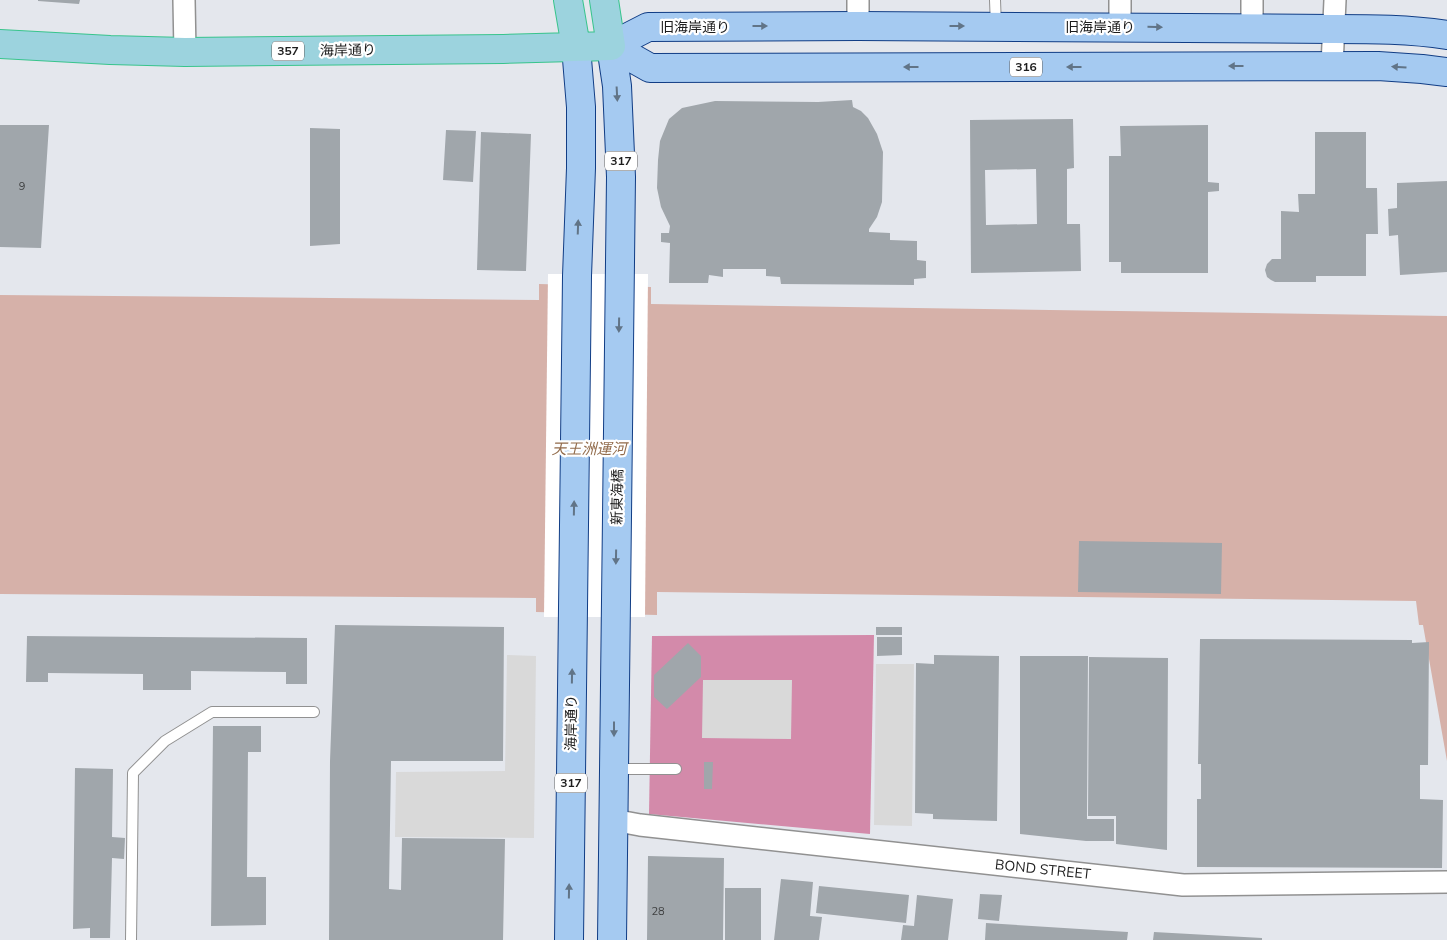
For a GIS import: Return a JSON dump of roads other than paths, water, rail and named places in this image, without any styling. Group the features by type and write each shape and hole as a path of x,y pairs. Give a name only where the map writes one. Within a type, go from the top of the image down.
{"highway":[{"path":"568,0 576,48"},
{"path":"604,0 610,46"},
{"name":"海岸通り","path":"0,44 185,52 576,48 610,46"}],"main road":[{"name":"旧海岸通り","path":"610,46 648,27 858,13 996,13 1120,27 1333,28 1447,35"},
{"name":"316","path":"610,46 650,68 1378,66 1422,68 1447,72"},
{"name":"新東海橋","path":"610,46 617,86 621,159 614,769"},
{"name":"海岸通り","path":"569,940 577,276 581,168 581,107 576,48"},
{"name":"317","path":"612,940 614,769"}],"street":[{"path":"184,0 185,52"},
{"path":"1120,0 1120,27"},
{"path":"1252,0 1252,28"},
{"path":"1332,66 1335,0"},
{"name":"BOND STREET","path":"613,820 640,825 1183,885 1447,882"}],"lane":[{"path":"131,940 133,772 165,741 212,712 314,712"},
{"path":"614,769 676,769"}],"water":[{"name":"天王洲運河","path":"539,284 651,287 651,304 1447,316 1447,761 1423,625 1419,625 1416,601 657,592 657,615 536,612 536,598 0,594 0,295 539,300"}]}
